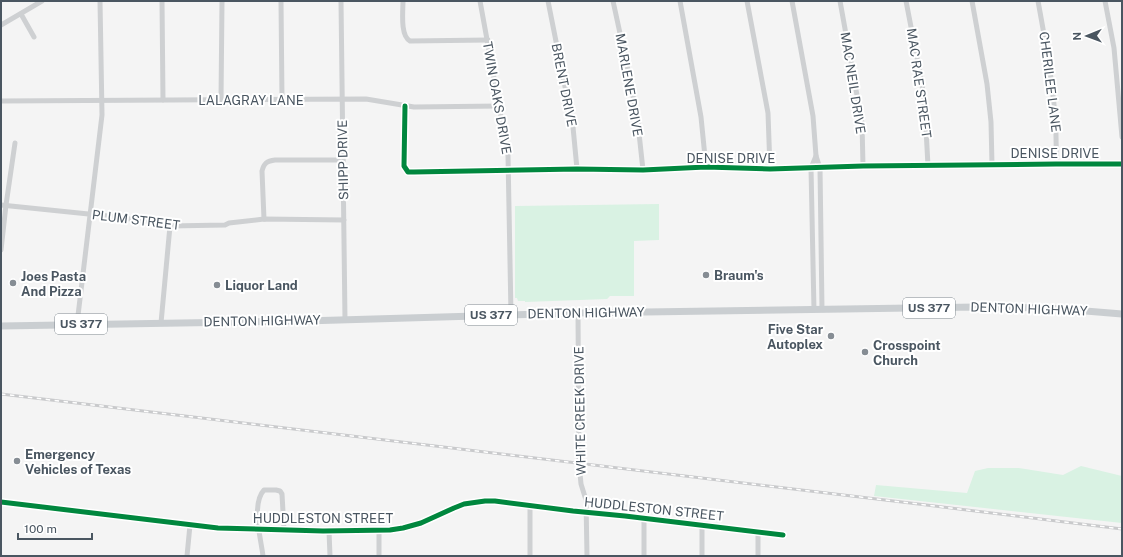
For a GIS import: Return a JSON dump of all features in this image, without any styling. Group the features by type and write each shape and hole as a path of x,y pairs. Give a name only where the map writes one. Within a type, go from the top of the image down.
{"main road":[{"name":"DENTON HIGHWAY","path":"1,326 822,309 1030,307 1122,314"}],"street":[{"path":"1,25 42,1"},
{"path":"77,324 102,116 100,1"},
{"path":"162,1 163,100"},
{"path":"221,100 222,1"},
{"path":"281,1 282,100"},
{"name":"SHIPP DRIVE","path":"341,1 344,320"},
{"path":"403,1 404,36 410,41 488,40"},
{"name":"TWIN OAKS DRIVE","path":"480,1 508,155 511,315"},
{"name":"BRENT DRIVE","path":"548,1 572,127 577,170"},
{"name":"MARLENE DRIVE","path":"614,1 634,97 643,170"},
{"path":"680,1 702,117 706,168"},
{"path":"746,1 768,113 770,169"},
{"path":"792,1 813,116 816,156 820,168 822,309"},
{"name":"MAC NEIL DRIVE","path":"840,1 862,123 863,166"},
{"name":"MAC RAE STREET","path":"906,1 922,84 928,166"},
{"path":"972,1 987,84 991,122 992,165"},
{"name":"CHERILEE LANE","path":"1038,1 1051,70 1057,135 1056,164"},
{"path":"1105,1 1114,48 1122,137"},
{"path":"21,14 34,37"},
{"name":"LALAGRAY LANE","path":"1,101 342,99 376,100 414,107 500,106"},
{"name":"DENISE DRIVE","path":"405,106 404,166 408,172 1122,164"},
{"path":"1,250 3,205 15,143"},
{"path":"814,310 811,168 816,156"},
{"path":"264,219 262,171 266,162 275,160 343,160"},
{"name":"PLUM STREET","path":"3,205 90,214 152,222 170,226 225,225 229,223 264,219 344,220"},
{"path":"161,323 170,226"},
{"path":"813,245 822,245"},
{"name":"WHITE CREEK DRIVE","path":"578,313 579,463 580,476 586,500 587,556"},
{"path":"263,556 258,512 261,494 264,490 276,490 280,491 282,494 284,530"},
{"name":"HUDDLESTON STREET","path":"1,502 190,525 329,531 396,529 412,526 454,508 485,501 783,535"},
{"path":"530,506 530,556"},
{"path":"644,518 644,556"},
{"path":"187,556 190,525"},
{"path":"702,525 702,556"},
{"path":"379,530 379,556"},
{"path":"329,531 330,556"},
{"path":"758,532 758,556"}],"green space":[{"path":"659,204 659,240 634,241 634,296 610,296 607,299 525,302 518,301 517,298 515,298 515,206"},
{"path":"1081,466 1122,476 1122,523 874,496 876,485 967,493 975,471 988,468 1019,468 1063,475"}],"railway":[{"path":"1,394 1122,529"}],"cycle path":[{"path":"405,106 404,166 408,172 577,169 643,170 706,167 770,169 863,166 1122,164"},
{"path":"1,502 218,528 323,531 390,530 403,528 421,523 464,504 495,501 783,535"}],"place":[{"name":"Braum's","path":"706,275"},
{"name":"Joes Pasta And Pizza","path":"13,283"},
{"name":"Liquor Land","path":"217,285"},
{"name":"Five Star Autoplex","path":"831,336"},
{"name":"Crosspoint Church","path":"865,352"},
{"name":"Emergency Vehicles of Texas","path":"17,461"}]}
